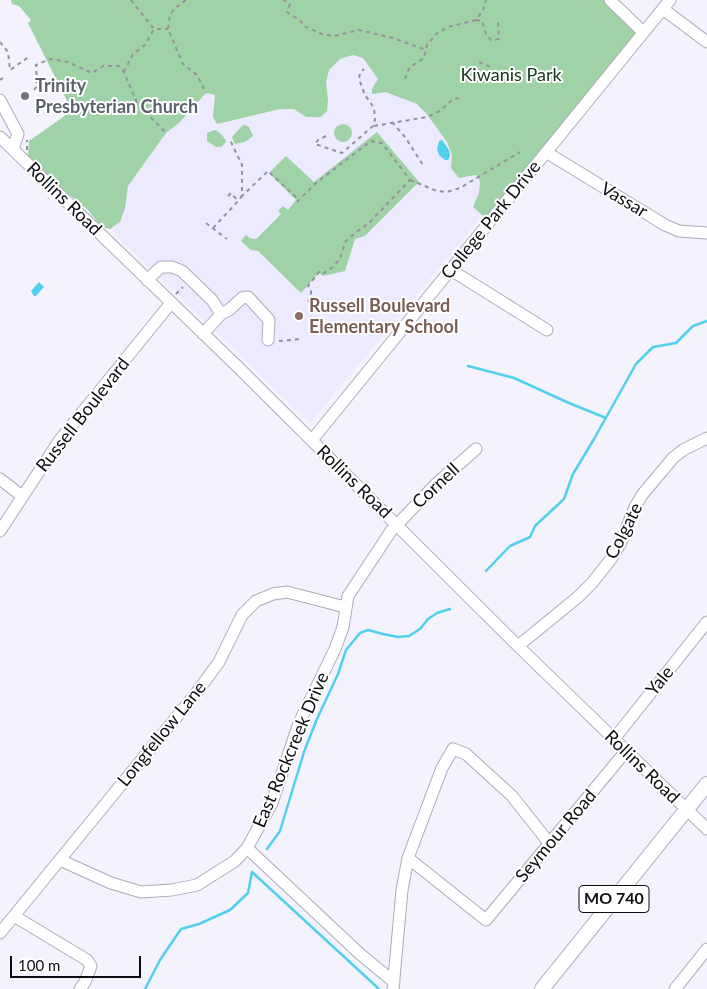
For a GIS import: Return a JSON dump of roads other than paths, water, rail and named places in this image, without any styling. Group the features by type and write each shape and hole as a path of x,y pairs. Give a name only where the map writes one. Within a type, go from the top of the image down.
{"main road":[{"name":"MO 740","path":"542,989 707,784"}],"street":[{"path":"610,0 643,32"},
{"path":"666,4 707,42"},
{"name":"College Park Drive","path":"312,440 666,4"},
{"path":"0,100 18,134 13,150"},
{"name":"Rollins Road","path":"0,137 147,280 173,299 203,334 397,524 518,646 707,829"},
{"name":"Vassar","path":"546,152 665,225 679,231 707,233"},
{"path":"147,280 161,267 172,267 182,271 212,300 222,314"},
{"path":"451,270 547,330"},
{"path":"203,334 222,314 242,298 248,297 269,320 268,340"},
{"name":"Russell Boulevard","path":"0,531 59,441 173,299"},
{"name":"Colgate","path":"518,646 592,584 611,560 620,544 635,506 642,495 673,458 683,450 707,438"},
{"name":"Cornell","path":"397,524 435,485 476,450"},
{"path":"0,479 22,496"},
{"name":"East Rockcreek Drive","path":"60,860 110,883 141,892 172,890 197,885 235,861 248,848 272,803 299,723 335,649 343,627 348,596 388,534 397,524"},
{"name":"Longfellow Lane","path":"0,933 197,692 219,662 242,615 256,601 273,594 287,592 345,607"},
{"name":"Yale","path":"614,739 707,622"},
{"path":"394,986 402,890 408,858 442,768 453,749 466,754 512,796 550,844"},
{"name":"Seymour Road","path":"408,858 486,920 626,751"},
{"path":"248,848 394,986"},
{"path":"14,916 87,960 91,966 80,989"},
{"path":"674,989 707,949"}],"water":[{"path":"442,140 449,150 450,156 448,160 439,155 437,149 439,141"},
{"path":"39,282 44,287 34,296 31,291"}],"waterway":[{"path":"486,571 510,546 530,537 535,526 564,499 573,474 636,364 653,347 676,343 693,326 707,321"},
{"path":"468,366 514,378 606,418"},
{"path":"267,849 280,831 304,752 338,674 346,650 360,633 368,630 398,637 409,636 420,629 428,619 437,613 450,609"},
{"path":"145,989 160,960 181,929 199,924 230,910 248,893 252,872 379,989"}],"place":[{"name":"Trinity Presbyterian Church","path":"25,96"},
{"name":"Russell Boulevard Elementary School","path":"299,316"}],"park label":[{"name":"Kiwanis Park","path":"511,75"}]}
